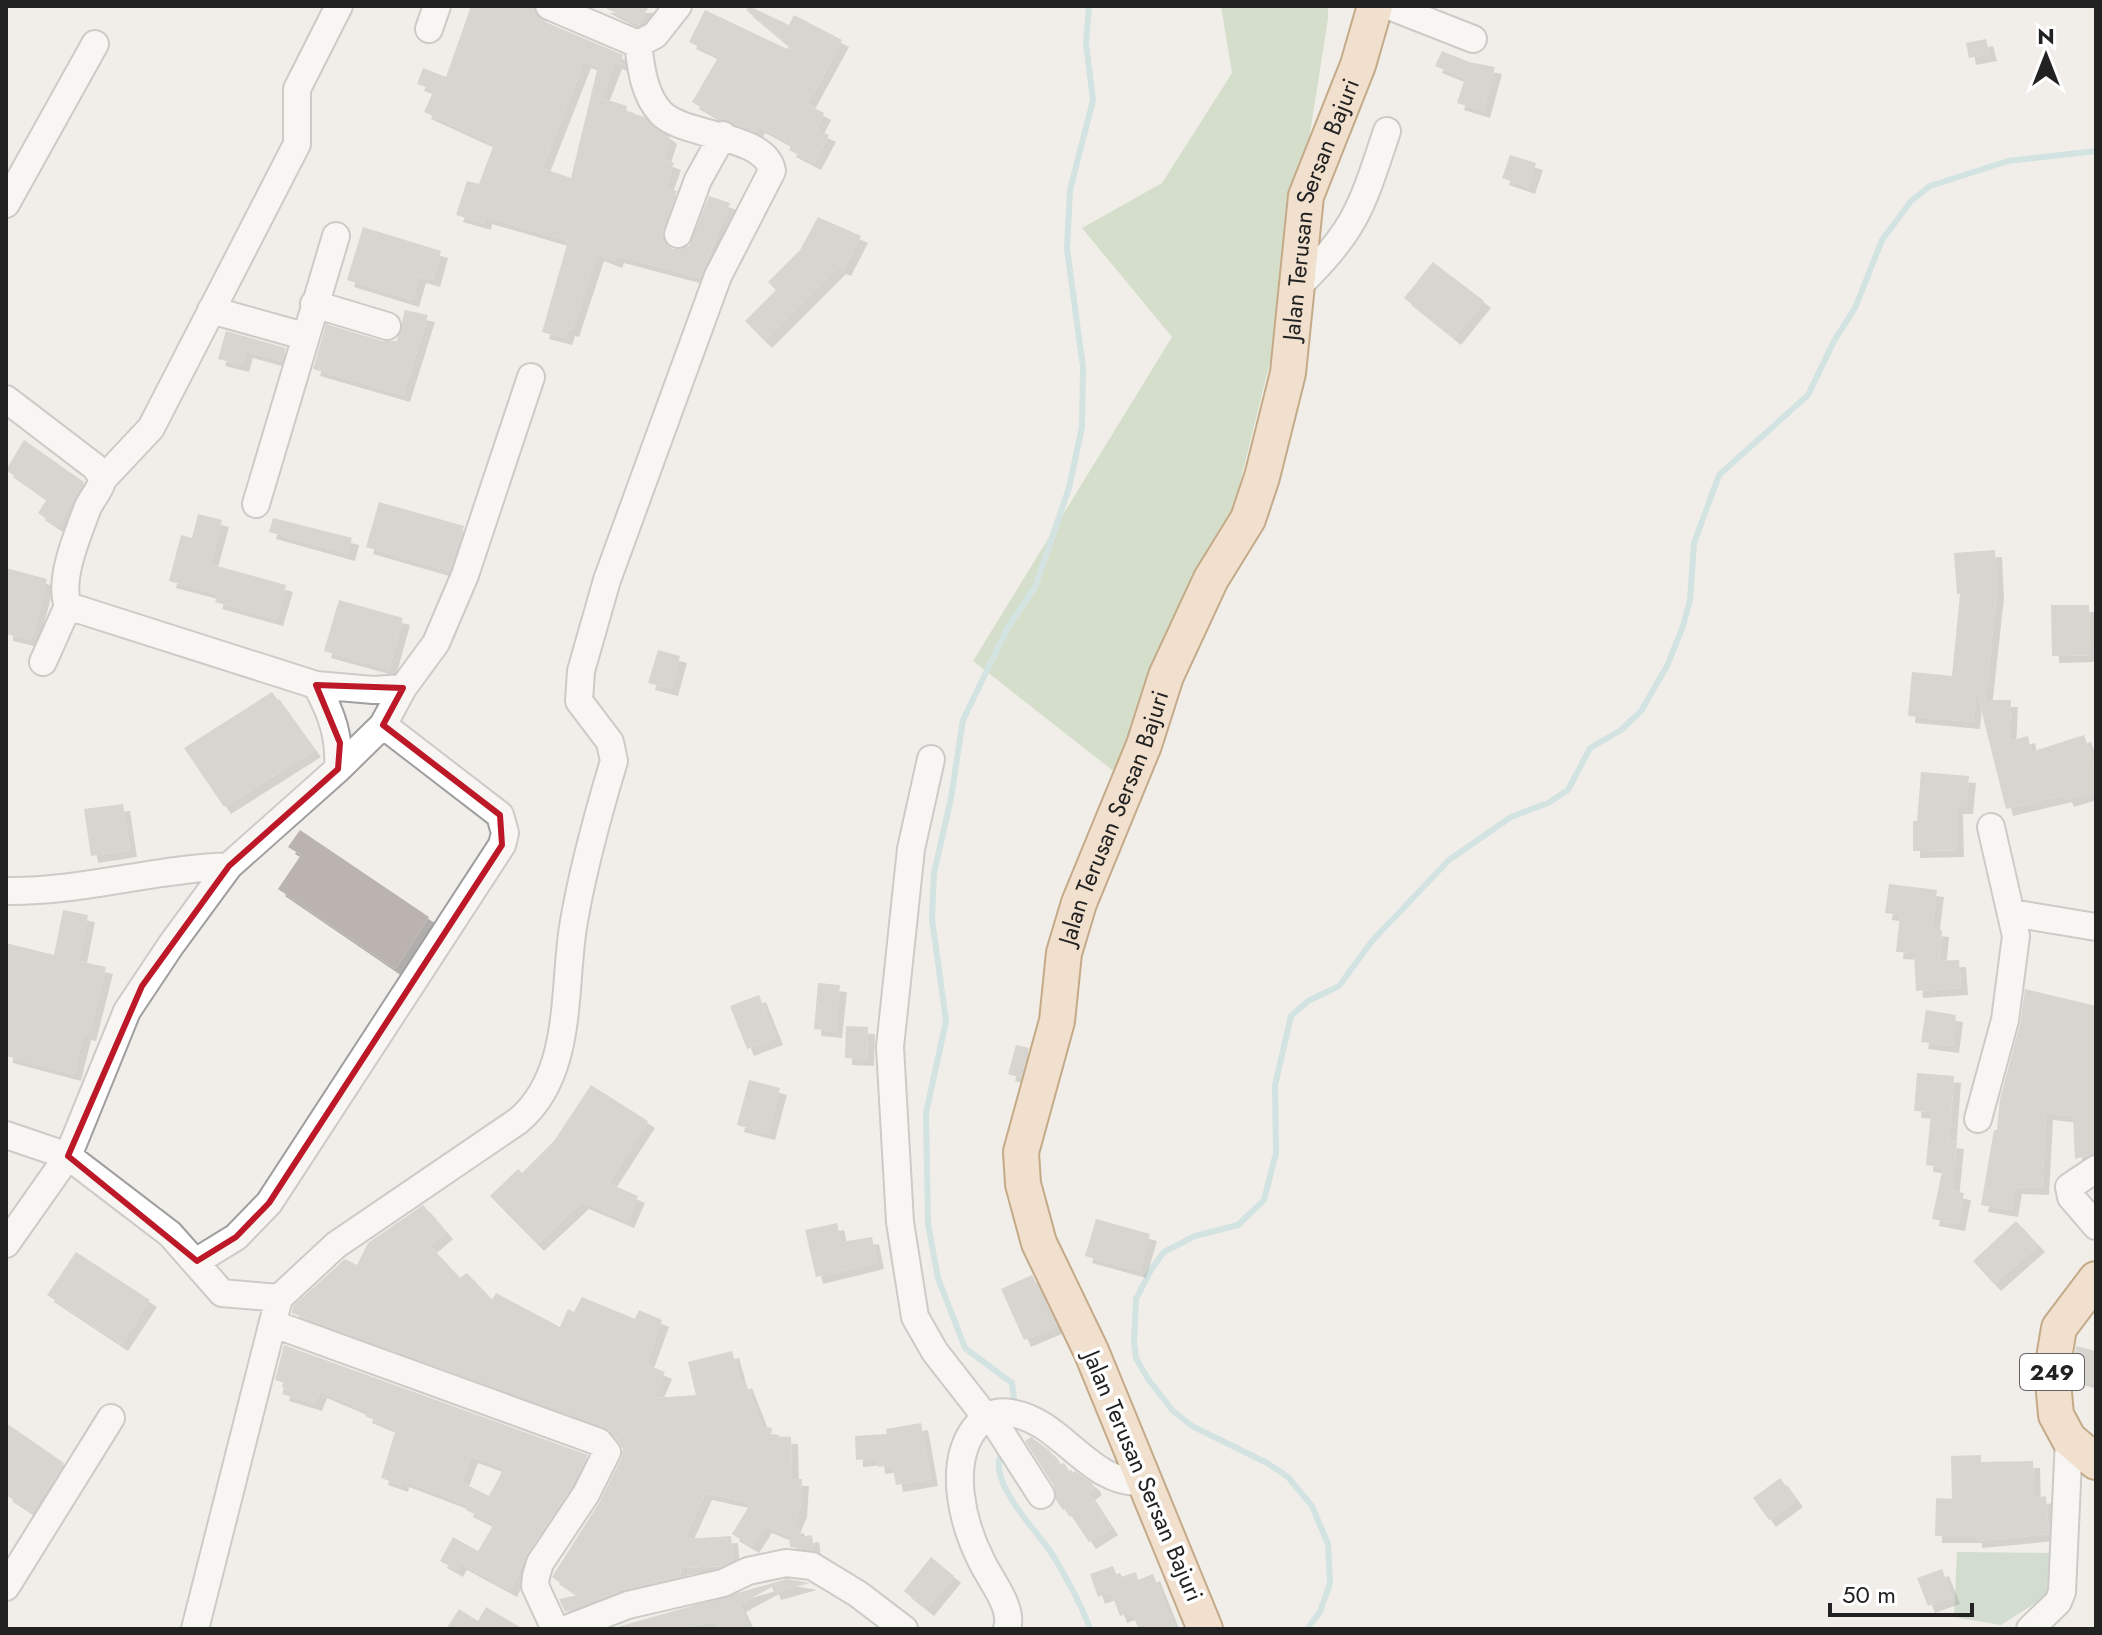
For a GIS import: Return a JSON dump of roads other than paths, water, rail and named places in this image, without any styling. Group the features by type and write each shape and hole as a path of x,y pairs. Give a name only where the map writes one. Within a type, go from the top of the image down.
{"main road":[{"name":"Jalan Terusan Sersan Bajuri","path":"1205,1629 1091,1351 1039,1243 1023,1184 1021,1152 1057,1021 1064,953 1079,903 1144,745 1166,676 1211,579 1248,519 1262,477 1288,373 1306,196 1358,65 1375,6"},
{"name":"249","path":"2096,1279 2059,1328 2052,1370 2056,1415 2069,1439 2096,1462"}],"street":[{"path":"43,662 68,606 64,595 67,576 89,505 103,479 151,428 300,137 297,89 339,6"},
{"path":"549,6 638,44"},
{"path":"638,44 655,35 678,6"},
{"path":"1389,6 1473,39"},
{"path":"6,204 95,44"},
{"path":"195,1629 276,1311 336,1245 528,1113 554,1068 560,1043 573,924 614,761 610,742 579,701 581,671 607,580 712,290 772,171 762,155 723,135 685,127 660,112 647,90 638,44"},
{"path":"1297,287 1345,238 1358,215 1387,131"},
{"path":"678,234 698,180 723,135"},
{"path":"256,504 336,236"},
{"path":"314,304 387,326"},
{"path":"211,310 304,336"},
{"path":"6,1244 68,1156 127,1011 229,866 383,725 403,688 436,643 465,575 531,377"},
{"path":"6,399 95,467 103,479"},
{"path":"68,606 316,685 373,690 403,688"},
{"path":"316,685 331,713 340,743 338,769"},
{"path":"197,1261 236,1237 269,1203 502,845 505,833 500,815 383,725"},
{"path":"931,759 909,863 890,1047 900,1222 915,1317 935,1352 987,1415 1041,1495"},
{"path":"1978,1119 2005,1020 2016,936 1991,827"},
{"path":"6,891 41,892 185,868 229,866"},
{"path":"2012,913 2096,927"},
{"path":"6,1135 68,1156 170,1234 197,1261 222,1293 276,1311 599,1442 607,1452 586,1494 540,1563 536,1576 535,1586 555,1629"},
{"path":"2096,1169 2069,1187 2071,1197 2096,1226"},
{"path":"1007,1629 1007,1611 979,1558 963,1504 959,1463 969,1436 987,1415 1002,1411 1029,1418 1045,1425 1087,1462 1126,1483 1143,1482"},
{"path":"6,1587 111,1418"},
{"path":"2062,1629 2058,1602 2064,1578 2069,1439"},
{"path":"566,1629 628,1605 723,1583 748,1571 786,1563 812,1566 858,1594 904,1629"},
{"path":"2030,1629 2058,1602"}],"waterway":[{"path":"1015,1407 1012,1383 965,1348 938,1278 928,1224 926,1113 946,1021 932,919 934,873 951,798 963,720 1008,627 1035,587 1069,488 1082,427 1083,367 1067,249 1070,190 1093,100 1086,43 1089,6"},
{"path":"1307,1629 1320,1612 1330,1583 1328,1544 1312,1506 1288,1477 1267,1463 1192,1426 1173,1411 1148,1379 1136,1358 1134,1342 1136,1299 1152,1268 1164,1252 1195,1236 1238,1225 1264,1200 1276,1153 1275,1085 1291,1016 1308,1001 1339,986 1372,941 1449,860 1511,817 1548,803 1568,790 1590,748 1621,730 1641,711 1667,666 1683,626 1690,600 1694,543 1719,475 1808,395 1834,341 1855,308 1882,240 1911,201 1930,186 2008,161 2096,151"},
{"path":"1002,1451 999,1463 1007,1492 1054,1557 1079,1601 1090,1629"}]}
